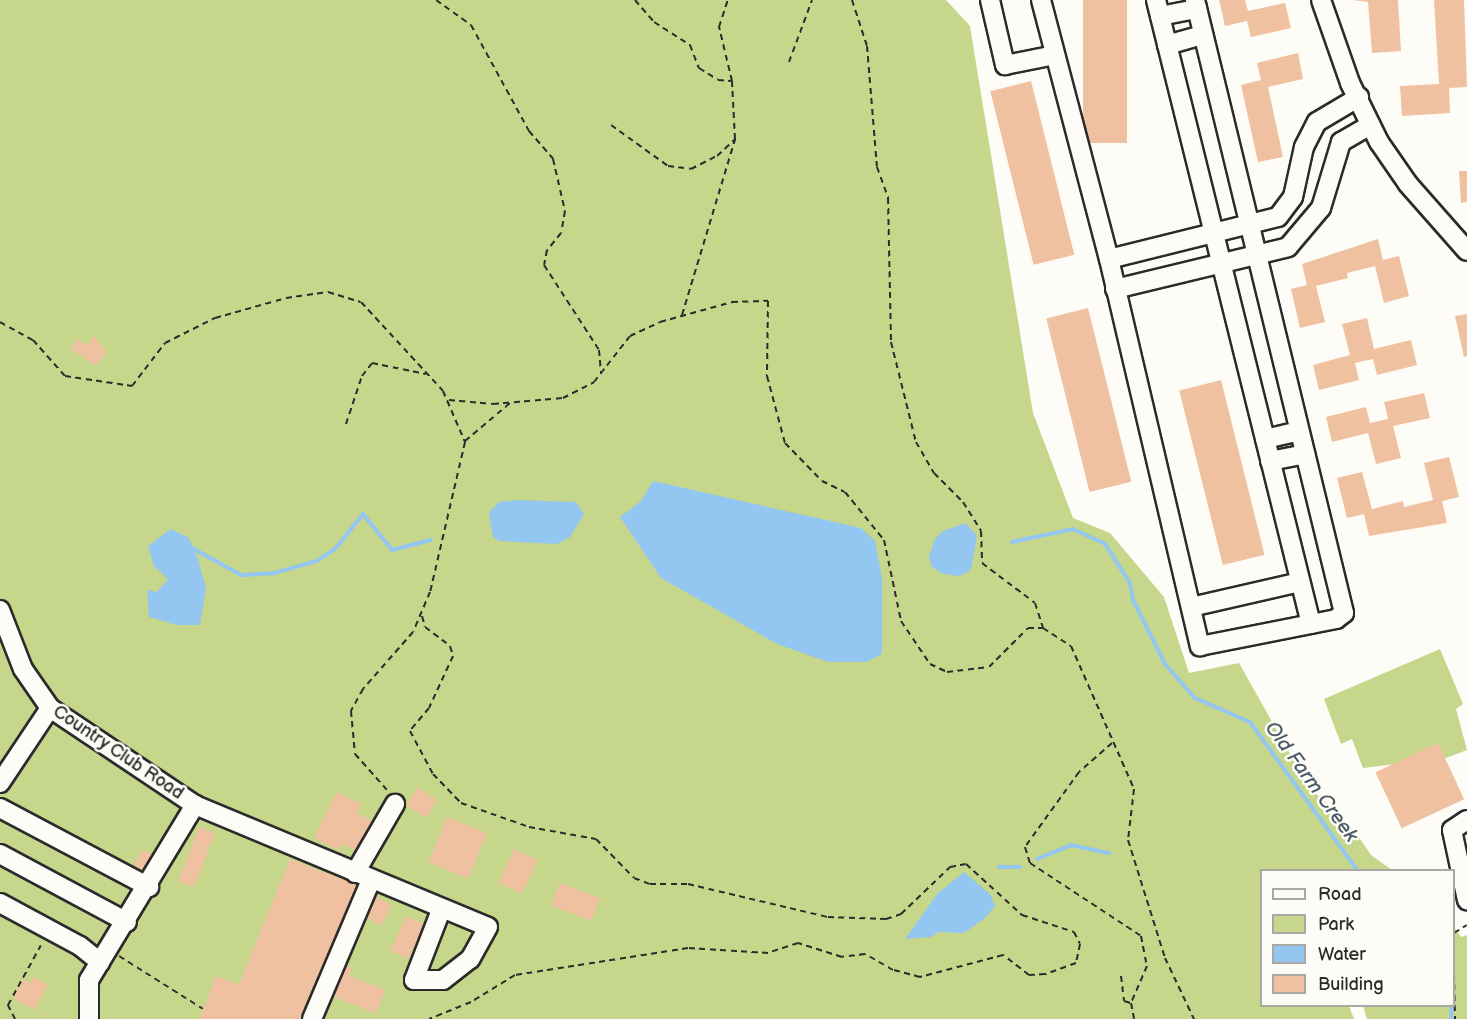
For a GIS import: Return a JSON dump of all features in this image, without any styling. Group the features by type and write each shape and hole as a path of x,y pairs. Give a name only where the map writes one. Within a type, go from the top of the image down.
{"street":[{"path":"990,0 1005,65 1055,55"},
{"path":"1041,0 1109,259 1200,645 1311,624 1344,613 1248,226 1196,4 1158,8 1311,624"},
{"path":"1321,0 1350,83 1359,97 1370,124 1408,184 1467,251"},
{"path":"1167,45 1203,35"},
{"path":"1109,259 1278,217 1288,206 1304,147 1317,122 1359,97"},
{"path":"1115,289 1288,248 1300,237 1321,208 1341,142 1370,124"},
{"path":"1265,439 1299,431"},
{"path":"1270,461 1305,454"},
{"path":"1191,607 1300,582"},
{"name":"Country Club Road","path":"0,610 23,669 50,708 195,805 149,887 89,980 89,1019"},
{"path":"0,783 50,708"},
{"path":"312,1019 363,877 395,804"},
{"path":"195,805 441,910"},
{"path":"0,808 149,887"},
{"path":"1467,820 1452,830 1467,900"},
{"path":"0,854 127,922"},
{"path":"0,903 80,946 105,956"}],"path":[{"path":"436,0 471,25 528,131 553,159 565,211 561,233 547,250 544,265 599,350 601,373"},
{"path":"635,0 654,22 690,45 699,68 718,80 732,81"},
{"path":"682,315 735,139 732,81 719,27 729,0"},
{"path":"789,62 812,0"},
{"path":"852,0 867,46 877,167 888,198 891,342 916,442 934,473 963,502 981,531 982,563 1035,603 1043,628"},
{"path":"612,125 668,166 691,169 717,156 735,139"},
{"path":"0,321 33,340 65,375 132,386 165,343 215,318 286,298 328,292 361,302 449,400 465,442 422,616 363,689 351,711 355,754 395,804"},
{"path":"449,400 510,403 563,398 587,387 630,336 682,315 732,302 768,301 767,376 785,443 822,481 845,492 884,540 901,621 930,664 946,672 989,667 1028,628 1043,628 1071,646 1134,789 1128,840 1165,958 1194,1019"},
{"path":"346,424 362,376 372,363 426,374"},
{"path":"465,442 510,403"},
{"path":"422,616 425,627 450,646 453,656 429,708 410,731 433,774 461,803 530,827 596,839 634,878 650,884 688,884 828,917 886,919 901,914 941,874 966,864 1022,915 1074,932 1080,944 1076,963 1045,974 1029,975 1003,955 920,977 893,970 865,954 842,957 798,943 768,953 688,948 515,975 471,1002 429,1019"},
{"path":"1112,743 1071,781 1025,847 1036,869 1141,936 1147,966 1131,1003 1134,1019"},
{"path":"15,1019 8,1005 41,945"},
{"path":"105,956 203,1010"},
{"path":"1121,976 1124,1001 1131,1003"}],"green space":[{"path":"0,0 946,0 970,26 1033,413 1073,518 1110,533 1164,597 1189,673 1239,663 1308,786 1354,830 1371,855 1391,869 1260,869 1260,1007 1349,1007 1354,1019 0,1019"},
{"path":"1440,649 1463,704 1456,709 1467,750 1446,758 1363,768 1352,739 1341,744 1324,699"},
{"path":"1455,928 1461,937 1467,935 1467,1019 1367,1019 1363,1007 1455,1007"}],"water":[{"path":"653,481 861,528 875,541 882,578 882,654 866,662 828,662 777,644 661,578 620,517 641,501"},
{"path":"517,500 576,502 584,514 570,537 557,544 499,541 493,537 489,512 499,502"},
{"path":"966,523 977,536 971,570 960,576 943,574 932,567 929,557 935,539 943,531"},
{"path":"171,529 189,538 198,559 206,588 200,625 177,625 149,617 147,590 157,592 168,579 154,566 148,546"},
{"path":"964,872 990,894 995,906 985,918 964,933 939,932 931,937 905,939 938,893"}],"building":[{"path":"1083,0 1127,0 1127,143 1083,143"},
{"path":"1219,0 1245,0 1248,11 1285,3 1291,28 1251,37 1247,21 1225,26"},
{"path":"1353,0 1398,0 1401,51 1372,53 1368,2"},
{"path":"1434,0 1464,0 1467,87 1449,88 1450,113 1402,116 1400,86 1439,84"},
{"path":"1298,53 1303,79 1268,87 1283,157 1258,162 1241,85 1261,80 1257,63"},
{"path":"1031,81 1074,255 1034,265 990,91"},
{"path":"1459,171 1467,171 1467,202 1461,203"},
{"path":"1378,239 1383,260 1399,256 1409,296 1384,303 1375,266 1347,273 1348,278 1316,286 1325,322 1300,328 1291,289 1307,285 1302,264"},
{"path":"1088,308 1131,482 1090,492 1046,318"},
{"path":"1467,314 1467,356 1464,357 1455,316"},
{"path":"1367,318 1374,349 1411,340 1417,365 1377,375 1373,359 1355,363 1359,380 1319,390 1313,365 1350,355 1342,324"},
{"path":"94,336 106,352 96,366 71,349 77,339 87,346"},
{"path":"1221,380 1265,555 1223,565 1179,390"},
{"path":"1424,393 1430,418 1393,426 1401,458 1376,464 1368,433 1332,442 1326,417 1366,407 1370,423 1388,419 1384,402"},
{"path":"1449,457 1459,497 1442,501 1447,523 1369,536 1364,514 1347,518 1337,478 1362,472 1372,509 1403,501 1404,507 1433,500 1424,463"},
{"path":"1438,743 1464,799 1402,828 1375,772"},
{"path":"417,788 437,799 427,818 407,806"},
{"path":"337,792 361,804 357,813 374,822 358,852 341,843 338,850 314,838"},
{"path":"447,817 487,833 469,879 429,862"},
{"path":"199,827 215,833 194,887 178,881"},
{"path":"514,849 538,860 522,894 498,883"},
{"path":"141,850 155,856 148,872 134,867"},
{"path":"290,859 357,885 304,1019 200,1019 216,976 239,985"},
{"path":"560,883 600,898 592,921 551,905"},
{"path":"374,896 392,905 381,926 364,916"},
{"path":"406,916 424,924 409,959 391,951"},
{"path":"344,965 352,968 349,976 385,990 376,1013 331,996"},
{"path":"33,977 48,985 34,1010 13,998 23,980 30,983"}],"waterway":[{"name":"Old Farm Creek","path":"192,548 241,575 274,573 317,561 335,549 363,514 392,550 431,540"},
{"name":"Old Farm Creek","path":"1012,542 1073,529 1105,544 1130,583 1133,600 1165,664 1195,698 1250,722 1356,869"},
{"path":"1037,859 1071,845 1109,853"},
{"path":"999,867 1020,867"},
{"name":"Old Farm Creek","path":"1451,1019 1452,1007"}]}
